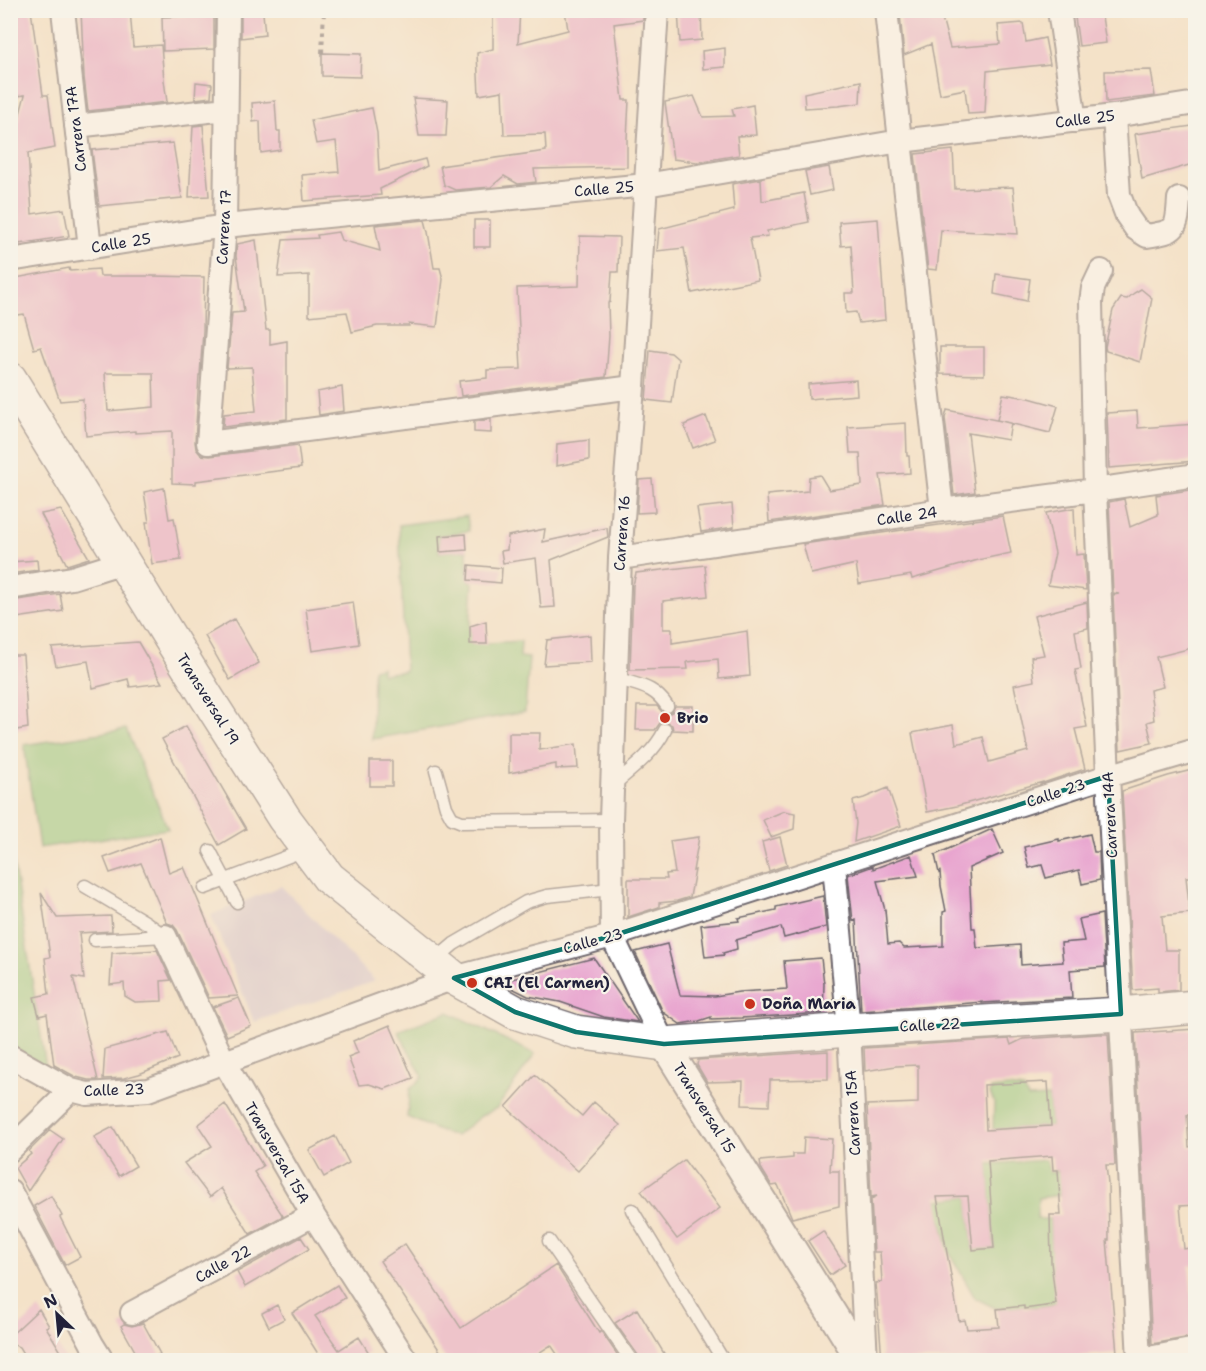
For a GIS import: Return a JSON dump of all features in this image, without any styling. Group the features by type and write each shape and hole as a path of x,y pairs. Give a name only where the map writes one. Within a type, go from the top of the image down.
{"main road":[{"name":"Transversal 19","path":"10,379 212,705 306,849 329,878 444,970"},
{"path":"444,970 516,1012 576,1032 664,1044"},
{"name":"Calle 22","path":"664,1044 1196,1007"}],"street":[{"name":"Carrera 17A","path":"63,10 90,248"},
{"name":"Carrera 17","path":"228,10 225,226 208,442 633,387"},
{"name":"Carrera 16","path":"657,10 620,558 610,820 612,936 664,1044"},
{"path":"886,10 942,510"},
{"path":"1059,10 1075,121"},
{"name":"Calle 25","path":"10,260 225,226 646,185 900,141 1114,116 1196,103"},
{"path":"76,126 226,109"},
{"path":"1114,116 1119,195 1127,216 1136,229 1147,236 1167,233 1174,228 1178,219 1179,199"},
{"name":"Carrera 14A","path":"1101,271 1093,288 1091,310 1095,490 1138,1360"},
{"name":"Calle 24","path":"620,558 1196,475"},
{"path":"10,588 72,578 123,562"},
{"name":"Calle 23","path":"10,1150 70,1090 87,1094 147,1090 224,1062 444,970 612,936 1108,776 1196,750"},
{"name":"Carrera 15A","path":"834,865 849,1030 863,1360"},
{"name":"Transversal 15A","path":"165,936 224,1062 313,1215 406,1360"},
{"name":"Transversal 15","path":"664,1044 863,1360"},
{"path":"10,1056 70,1090"},
{"path":"10,1191 102,1360"},
{"name":"Calle 22","path":"132,1314 313,1215"},
{"path":"1138,1360 1196,1349"}],"lane":[{"path":"616,678 652,689 667,706"},
{"path":"612,786 645,757 660,740 665,730"},
{"path":"436,771 446,807 452,818 462,822 610,820"},
{"path":"205,888 306,849"},
{"path":"210,852 237,902"},
{"path":"85,886 165,936"},
{"path":"444,970 454,944 526,902 547,896 611,890"},
{"path":"94,940 165,936"},
{"path":"632,1210 723,1360"},
{"path":"549,1241 631,1360"}],"path":[{"path":"322,53 324,10"}],"highlighted area":[{"path":"1108,776 1121,1014 664,1044 576,1032 515,1012 454,978 612,936"}],"shaded area":[{"path":"281,886 375,981 254,1022 211,915"}],"green space":[{"path":"467,516 469,531 439,536 439,552 467,550 468,580 473,583 471,644 521,641 520,657 529,658 525,712 372,739 373,669 382,667 382,674 405,671 399,525"},
{"path":"126,729 168,829 39,848 24,745"},
{"path":"10,854 12,854 46,1067 11,1046"},
{"path":"448,1012 535,1054 497,1108 481,1116 456,1136 407,1117 410,1089 423,1077 398,1031"},
{"path":"1006,1087 1024,1089 1028,1098 1049,1097 1051,1126 993,1130 994,1102 990,1094 991,1089"},
{"path":"1046,1160 1049,1173 1060,1170 1060,1195 1038,1198 1037,1219 1050,1219 1051,1248 1067,1303 997,1309 975,1298 949,1252 941,1220 932,1201 968,1196 973,1249 994,1248 988,1164"}],"building":[{"path":"10,10 31,10 43,95 48,95 55,148 28,153 32,214 64,209 69,236 19,244 10,210 10,151 25,95 10,97"},
{"path":"81,10 130,10 133,47 161,45 167,102 88,111"},
{"path":"493,10 520,10 518,43 568,30 565,10 643,10 643,20 614,24 623,100 629,100 627,167 534,169 536,182 518,184 504,176 491,187 455,190 444,185 440,166 546,151 545,134 504,135 502,91 479,95 477,53 493,49"},
{"path":"678,10 701,10 702,40 680,42"},
{"path":"911,10 940,10 950,48 1000,44 998,25 1023,23 1026,42 1045,38 1050,64 987,71 985,113 968,114 965,89 940,94 931,44 904,55 900,14"},
{"path":"1074,10 1101,10 1106,43 1079,46"},
{"path":"263,13 265,35 241,38 241,14"},
{"path":"214,15 214,49 163,51 162,17"},
{"path":"725,48 725,67 703,69 702,51"},
{"path":"322,53 361,54 360,77 322,76"},
{"path":"1151,70 1155,96 1106,102 1105,71"},
{"path":"861,81 860,103 805,108 804,93"},
{"path":"196,82 212,84 211,97 195,99"},
{"path":"694,96 703,117 734,116 732,109 753,105 756,135 737,136 739,155 697,162 673,159 665,102"},
{"path":"413,98 448,100 446,136 419,136"},
{"path":"275,101 277,131 280,131 280,150 261,153 260,121 253,122 252,103"},
{"path":"372,108 377,133 379,171 425,159 427,166 380,189 381,195 304,201 302,175 339,172 336,141 316,144 311,120"},
{"path":"203,125 209,196 189,197 193,126"},
{"path":"1192,126 1196,145 1196,163 1142,179 1135,134"},
{"path":"173,143 182,198 99,206 92,150"},
{"path":"953,150 955,189 1013,187 1018,234 941,230 937,270 928,269 915,154"},
{"path":"829,167 833,190 810,195 805,171"},
{"path":"761,179 762,201 804,193 809,222 767,231 768,236 750,238 758,280 692,293 684,248 657,251 659,229 734,210 732,184"},
{"path":"878,219 885,320 859,323 856,312 846,313 845,293 854,293 851,245 841,246 839,222"},
{"path":"425,220 434,268 440,268 443,279 437,327 409,324 409,326 377,326 352,332 347,312 309,316 309,275 278,277 283,240 318,238 317,235 338,232 341,240 380,251 375,225"},
{"path":"474,220 490,220 490,247 474,247"},
{"path":"580,236 619,237 618,272 612,272 610,302 608,303 609,336 606,377 461,396 459,381 487,378 487,370 521,369 517,288 579,286"},
{"path":"256,240 266,330 270,330 270,344 287,341 287,419 223,427 224,414 256,411 252,367 227,368 232,313 244,312 236,256 237,244"},
{"path":"69,268 70,271 99,269 100,276 204,277 196,449 201,455 210,456 298,445 301,468 196,481 196,484 172,483 172,431 135,433 135,431 86,436 83,399 60,401 41,347 34,349 24,314 10,316 10,279","holes":["105,373 153,373 154,407 108,411"]},
{"path":"996,274 1030,279 1027,301 994,294"},
{"path":"1141,289 1152,298 1140,362 1106,351 1105,347 1113,310 1121,298 1127,299"},
{"path":"940,347 984,347 984,375 940,374"},
{"path":"650,350 671,353 678,359 672,403 646,400"},
{"path":"856,380 857,395 809,399 808,384"},
{"path":"342,387 344,411 319,415 317,392"},
{"path":"1003,394 1058,406 1050,433 997,420"},
{"path":"947,410 1011,423 1008,440 968,433 975,492 954,495 945,418"},
{"path":"1137,411 1138,428 1196,424 1196,461 1109,468 1107,413"},
{"path":"706,416 715,440 693,448 684,425"},
{"path":"491,419 491,433 474,432 474,422"},
{"path":"906,423 910,473 880,475 885,505 769,522 767,495 808,491 809,477 820,475 829,490 862,485 860,453 850,453 848,427"},
{"path":"589,440 589,460 556,466 557,444"},
{"path":"652,479 655,512 637,513 639,480"},
{"path":"164,488 169,519 174,518 181,560 152,564 144,492"},
{"path":"1196,489 1196,647 1156,657 1163,687 1150,690 1154,720 1147,722 1152,743 1120,750 1113,595 1119,594 1113,593 1109,502 1124,499 1130,527 1158,515 1156,495"},
{"path":"732,504 734,527 701,532 697,508"},
{"path":"1074,508 1076,555 1084,554 1086,590 1048,585 1055,553 1046,513"},
{"path":"61,510 89,558 67,565 41,514"},
{"path":"1003,516 1011,553 912,579 911,575 859,584 856,564 811,574 803,544"},
{"path":"607,528 608,537 551,560 555,607 541,608 536,558 503,563 501,551 507,550 508,536 545,529 543,542"},
{"path":"466,534 467,550 440,552 439,536"},
{"path":"37,560 38,570 10,574 10,562"},
{"path":"469,565 502,568 501,583 468,580"},
{"path":"705,565 708,596 663,601 663,629 672,629 672,643 747,631 750,676 719,679 718,659 687,662 688,669 630,670 633,585 636,573"},
{"path":"60,594 63,611 10,619 10,601"},
{"path":"353,602 359,644 312,651 306,609"},
{"path":"1087,602 1088,628 1075,631 1081,669 1075,670 1087,727 1075,729 1085,769 1043,783 927,812 912,733 953,725 956,744 983,737 989,762 1028,751 1014,685 1034,681 1031,657 1044,655 1034,616"},
{"path":"234,619 259,663 230,680 205,636"},
{"path":"486,621 487,644 470,644 470,626"},
{"path":"590,635 591,662 544,665 547,640"},
{"path":"138,642 162,683 130,687 128,679 93,688 88,661 56,666 52,648"},
{"path":"10,655 23,655 28,728 10,731"},
{"name":"Brio","path":"637,706 657,706 663,713 668,714 675,706 693,706 693,731 673,730 672,725 665,722 660,723 655,730 636,730"},
{"path":"186,726 246,829 219,845 162,739"},
{"path":"509,733 540,733 539,750 576,744 578,768 556,769 556,764 509,773"},
{"path":"370,761 392,761 392,786 370,786"},
{"path":"1196,769 1196,877 1186,877 1190,913 1162,916 1165,950 1179,950 1179,990 1158,992 1158,988 1133,990 1122,791"},
{"path":"888,788 901,826 854,842 856,823 853,801"},
{"path":"784,811 795,813 794,829 771,837 763,820"},
{"path":"992,829 1003,853 969,868 972,928 975,928 977,948 1020,945 1021,965 1063,962 1061,943 1084,941 1079,919 1102,914 1105,967 1070,970 1072,998 861,1011 856,920 853,921 848,875 873,866 873,869 911,855 918,876 877,881 885,910 888,944 899,943 904,948 943,946 943,912 946,911 935,855"},
{"path":"1090,834 1094,852 1099,852 1100,880 1082,884 1079,870 1046,878 1042,865 1029,868 1024,847"},
{"path":"160,837 169,873 184,867 238,996 209,998 177,930 173,925 167,923 141,863 110,873 104,858"},
{"path":"699,837 690,897 659,903 659,907 628,917 628,879 667,879 666,874 675,873 670,841"},
{"path":"780,837 787,865 769,871 762,842"},
{"path":"41,893 57,918 111,916 112,931 79,933 84,979 73,977 98,1080 76,1077 54,1065 47,1014 39,1016 34,997 49,994 45,958 50,957"},
{"path":"823,896 826,927 784,938 781,927 736,940 737,949 723,953 724,955 705,957 701,925 739,921 738,918"},
{"path":"667,944 680,995 715,996 787,989 784,961 821,958 824,984 823,1013 741,1018 711,1019 711,1017 680,1024 663,1012 635,952"},
{"path":"157,950 171,980 161,981 162,1001 135,1002 125,996 124,983 110,985 112,953"},
{"path":"594,958 638,1022 604,1017 560,1002 528,996 500,982"},
{"path":"239,998 251,1026 227,1036 213,1007"},
{"path":"390,1025 413,1078 385,1089 369,1084 359,1085 348,1057 358,1053 353,1041"},
{"path":"1196,1029 1196,1115 1187,1115 1189,1147 1196,1146 1196,1205 1180,1206 1184,1249 1196,1247 1196,1265 1189,1266 1194,1317 1196,1316 1196,1336 1152,1344 1135,1033"},
{"path":"168,1032 178,1058 139,1074 124,1078 103,1079 105,1049"},
{"path":"1108,1034 1115,1165 1106,1165 1109,1240 1107,1240 1117,1353 1045,1360 882,1360 876,1283 882,1282 880,1252 874,1252 871,1199 877,1196 871,1197 867,1105 918,1103 918,1065 865,1071 864,1048 1009,1039 1011,1045 1023,1039","holes":["1048,1082 1051,1126 986,1130 984,1085","1052,1156 1053,1170 1058,1170 1061,1215 1050,1215 1051,1262 1056,1304 1024,1309 1024,1306 997,1309 999,1327 967,1329 965,1320 959,1321 937,1197 968,1196 973,1250 994,1248 988,1161"]},
{"path":"828,1051 828,1079 770,1080 769,1106 742,1105 743,1081 707,1082 697,1065 698,1060"},
{"path":"535,1075 582,1116 594,1102 620,1125 578,1171 506,1107"},
{"path":"225,1104 263,1166 254,1172 283,1216 250,1234 221,1188 210,1197 184,1163 212,1146 198,1125"},
{"path":"113,1127 136,1166 119,1176 94,1137"},
{"path":"50,1130 63,1139 28,1191 15,1168 31,1154 29,1151"},
{"path":"335,1136 349,1163 324,1177 309,1150"},
{"path":"804,1137 832,1139 830,1171 839,1171 839,1206 792,1218 778,1185 772,1186 761,1168 760,1161 793,1158 793,1154 803,1154"},
{"path":"684,1160 720,1208 677,1239 641,1191"},
{"path":"51,1196 80,1257 65,1265 34,1206"},
{"path":"823,1231 845,1265 830,1275 808,1241"},
{"path":"301,1237 309,1249 245,1287 237,1272"},
{"path":"405,1244 461,1328 556,1265 599,1333 601,1331 621,1360 561,1360 551,1345 528,1360 446,1360 380,1261"},
{"path":"337,1285 345,1298 315,1316 339,1350 359,1337 369,1353 357,1360 322,1360 292,1313"},
{"path":"277,1305 284,1319 269,1327 262,1313"},
{"path":"39,1309 49,1326 46,1327 66,1360 27,1360 19,1347 10,1343 10,1336"},
{"path":"637,1309 668,1360 639,1360 638,1355 615,1323"},
{"path":"143,1323 160,1354 149,1360 140,1360 121,1326"}],"place":[{"name":"Brio","path":"665,718"},
{"name":"CAI (El Carmen)","path":"472,983"},
{"name":"Doña Maria","path":"750,1004"}]}
